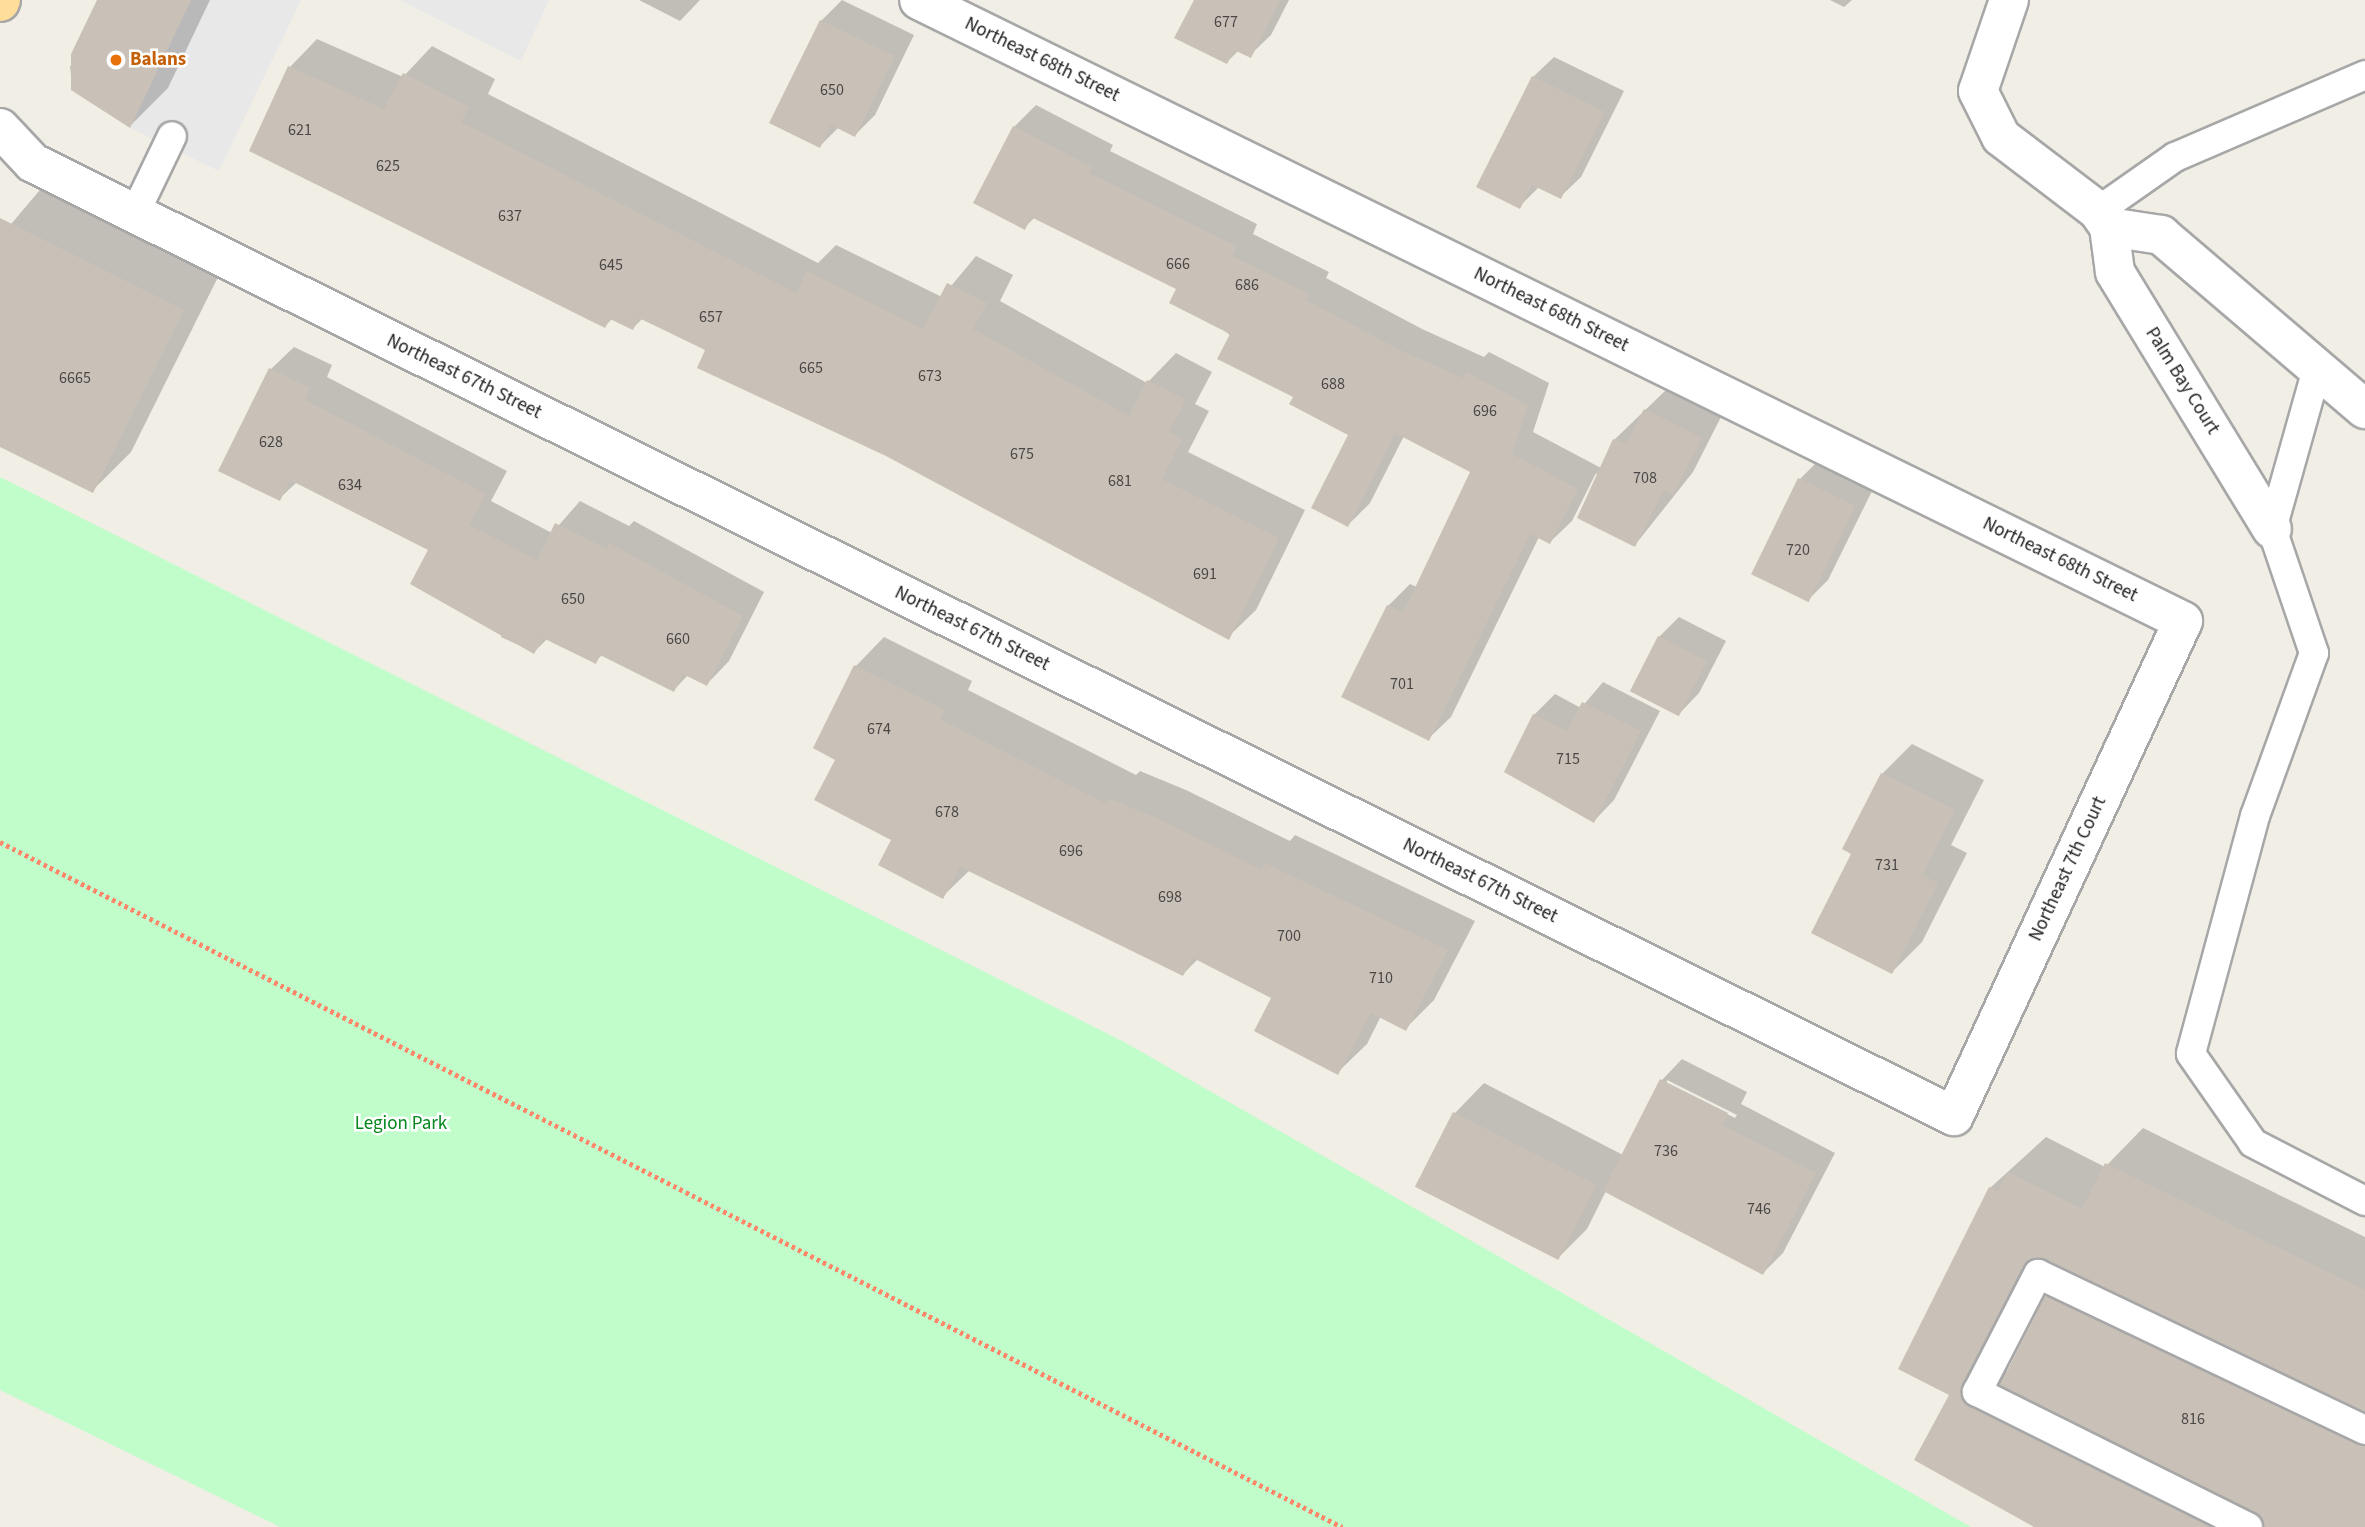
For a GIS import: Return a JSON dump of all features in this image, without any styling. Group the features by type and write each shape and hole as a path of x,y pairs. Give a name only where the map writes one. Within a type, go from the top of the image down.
{"street":[{"name":"Northeast 68th Street","path":"919,0 2183,621"},
{"path":"2009,0 1978,91 2001,137 2103,219 2161,235 2365,409"},
{"name":"Northeast 67th Street","path":"0,128 33,163 1954,1116"},
{"name":"Palm Bay Court","path":"2103,219 2115,272 2272,528"},
{"name":"Northeast 7th Court","path":"1954,1116 2183,621"}],"lane":[{"path":"2103,219 2175,157 2365,75"},
{"path":"135,213 172,136"},
{"path":"2317,369 2272,528 2314,653 2255,816 2191,1054 2253,1143 2360,1193"},
{"path":"2248,1527 1978,1392 2038,1274 2365,1430"}],"path":[{"path":"0,842 1342,1527"}],"green space":[{"name":"Legion Park","path":"0,477 1126,1043 1971,1527 280,1527 0,1390"}],"shaded area":[{"path":"191,0 301,0 219,171 130,128"},
{"path":"400,0 549,0 521,61"}],"building":[{"name":"Balans","path":"97,0 191,0 130,128 71,90 71,54"},
{"path":"1194,0 1280,0 1251,58 1234,50 1227,64 1174,38"},
{"path":"820,20 895,56 855,137 831,125 820,148 769,123"},
{"path":"288,66 384,109 403,73 469,107 461,122 796,293 807,271 923,329 947,283 987,303 973,329 1129,416 1147,380 1186,400 1169,432 1182,439 1162,479 1279,538 1229,640 886,456 697,368 705,350 639,318 633,330 610,319 605,328 249,151"},
{"path":"1532,76 1605,112 1561,199 1532,185 1520,209 1476,187"},
{"path":"1013,126 1092,167 1089,173 1237,247 1232,256 1309,294 1306,300 1400,350 1463,378 1466,372 1528,405 1512,454 1578,489 1550,544 1530,534 1429,741 1341,697 1387,605 1403,613 1470,472 1395,433 1348,527 1311,508 1348,435 1289,404 1293,397 1217,359 1230,334 1169,303 1176,289 1031,217 1025,230 973,203"},
{"path":"0,218 184,310 93,493 0,447"},
{"path":"269,368 310,388 305,400 486,494 469,525 537,560 555,523 607,549 609,543 743,616 707,686 683,674 674,692 600,655 596,664 543,638 534,654 410,584 428,550 290,480 280,501 218,471"},
{"path":"1644,409 1702,438 1673,495 1664,490 1635,547 1577,518 1613,439 1626,444"},
{"path":"1798,478 1856,506 1809,602 1751,574"},
{"path":"1658,636 1707,661 1679,716 1630,691"},
{"path":"854,665 945,710 940,719 1107,804 1110,799 1157,818 1262,870 1265,863 1448,950 1406,1031 1371,1013 1338,1075 1254,1031 1271,998 1193,958 1183,976 960,867 943,899 878,865 891,840 814,800 835,760 813,748"},
{"path":"1582,702 1641,731 1594,823 1504,772 1533,714 1567,731"},
{"path":"1881,773 1955,810 1922,875 1938,883 1892,974 1811,933 1851,854 1842,849"},
{"path":"1660,1079 1728,1113 1722,1125 1816,1173 1763,1275 1603,1191"},
{"path":"1453,1112 1596,1185 1558,1260 1415,1187"},
{"path":"2105,1163 2365,1290 2365,1412 2045,1259 2023,1266 1962,1384 1964,1402 2211,1527 2034,1527 1914,1460 1949,1395 1898,1369 1989,1187 1998,1191 2008,1172 2082,1209"},
{"path":"2045,1296 2365,1446 2365,1527 2264,1527 2255,1512 2000,1385"}],"place":[{"name":"Balans","path":"116,60"}]}
